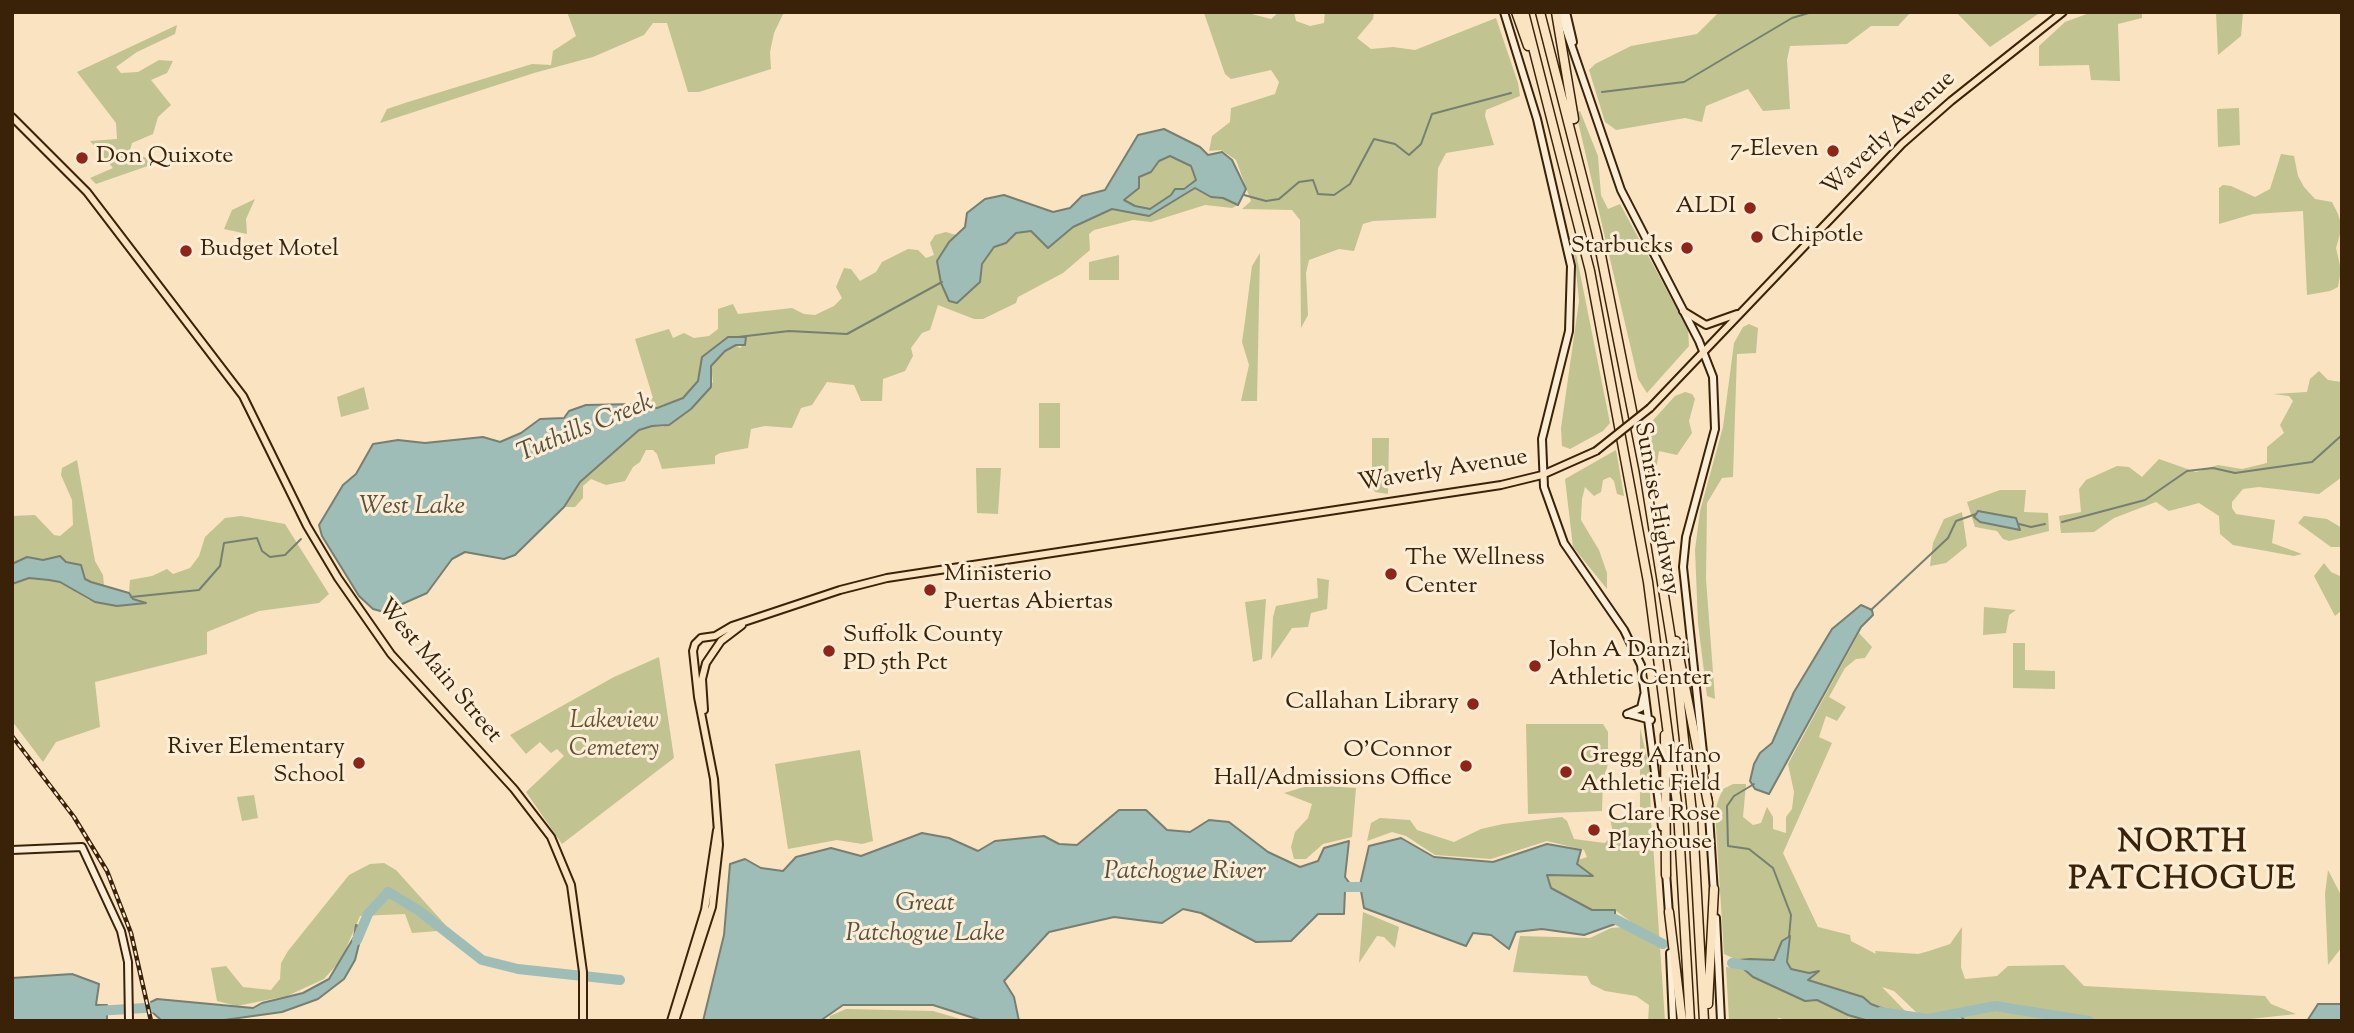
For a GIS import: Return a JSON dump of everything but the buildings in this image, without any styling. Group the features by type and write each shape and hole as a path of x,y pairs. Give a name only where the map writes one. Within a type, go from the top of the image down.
{"highway":[{"path":"1516,12 1544,84"},
{"name":"Sunrise Highway","path":"1524,12 1544,84 1605,346 1648,582 1665,696 1681,850 1690,1021"},
{"name":"Sunrise Highway","path":"1540,12 1580,160 1624,361 1661,577 1677,676 1693,822 1705,1021"},
{"path":"1558,12 1580,160"},
{"path":"1661,577 1708,803"},
{"path":"1665,696 1666,875"},
{"path":"1705,1021 1714,889"},
{"path":"1668,912 1682,1021"}],"main road":[{"path":"1504,12 1544,143 1571,266 1571,317 1543,426 1542,475 1549,506 1560,535 1629,637 1644,676 1651,720 1666,875 1673,1021"},
{"path":"1558,12 1621,190 1704,352 1714,388 1715,429 1686,537 1683,567 1708,803 1721,1021"},
{"path":"1566,12 1575,62"},
{"name":"Waverly Avenue","path":"706,638 840,590 904,574 1472,489 1542,475 1596,451 1633,424 1662,396 1914,132 2063,12"},
{"name":"West Main Street","path":"12,117 88,192 243,396 307,527 368,622 407,672 514,789 551,837 571,885 584,982 583,1021"},
{"path":"1683,310 1706,325 1742,311"},
{"name":"Waverly Avenue","path":"714,648 746,622"},
{"path":"673,1021 705,910 717,830 702,678 714,648 706,638 695,644 698,697 705,719"},
{"path":"695,655 710,656"},
{"path":"1644,676 1643,705 1627,714 1651,720"},
{"path":"12,850 82,846 121,932 128,962 129,1018"}],"green space":[{"path":"567,12 784,12 774,33 770,52 771,69 699,92 688,92 667,23 653,23 644,35 593,57 534,73 380,123 387,109 532,64 551,65 553,51 576,36"},
{"path":"1244,12 1271,19 1279,12 1294,12 1296,21 1310,26 1324,23 1325,12 1374,12 1373,19 1357,38 1371,49 1393,47 1415,50 1496,18 1518,83 1520,96 1486,110 1485,116 1494,145 1446,153 1438,168 1436,218 1373,221 1363,224 1354,251 1339,249 1309,260 1306,273 1308,315 1301,328 1300,220 1292,210 1242,209 1251,201 1236,160 1221,150 1209,151 1212,136 1230,122 1231,108 1275,94 1279,82 1271,70 1231,79 1225,74 1204,13"},
{"path":"1719,12 1911,12 1898,26 1871,26 1847,44 1790,46 1787,60 1790,109 1763,111 1748,89 1706,106 1702,122 1685,118 1616,130 1605,122 1589,70 1595,64 1631,46 1697,34"},
{"path":"1956,12 2041,12 1990,47"},
{"path":"2092,12 2142,12 2142,18 2118,24 2120,81 2091,80 2089,65 2039,66 2039,46 2065,22"},
{"path":"2216,12 2243,12 2241,36 2218,55"},
{"path":"177,25 175,34 137,52 116,67 121,73 138,72 159,60 173,61 167,73 151,80 171,105 158,117 153,134 132,143 129,154 162,161 96,184 90,178 113,168 90,141 117,139 116,123 77,72"},
{"path":"2239,108 2240,145 2218,147 2217,109"},
{"path":"1580,111 1598,156 1601,195 1608,209 1620,204 1688,329 1689,346 1647,393 1638,379 1576,113"},
{"path":"2281,154 2294,156 2298,176 2304,187 2315,199 2332,202 2338,214 2342,227 2336,248 2341,270 2338,287 2330,291 2307,295 2303,211 2253,214 2219,224 2219,188 2223,185 2231,186 2255,197 2270,189"},
{"path":"1170,156 1191,166 1196,180 1150,209 1135,206 1123,199 1139,188 1138,177 1151,172 1159,161"},
{"path":"1196,188 1211,197 1223,198 1238,205 1232,208 1205,205 1151,222 1133,220 1094,230 1089,234 1090,250 1063,273 1018,297 1016,303 983,319 974,319 938,305 930,330 922,333 911,348 913,356 905,371 883,379 882,401 861,401 854,385 827,382 812,405 801,408 792,428 765,426 751,429 748,448 720,453 715,456 715,464 662,469 657,454 653,450 646,450 625,481 606,485 591,479 583,486 583,498 575,507 564,507 580,482 639,430 652,426 663,427 713,382 711,366 726,351 736,345 740,348 746,342 716,348 702,357 698,381 682,399 652,408 633,404 653,398 635,339 669,329 673,338 684,333 694,338 709,336 718,329 718,309 733,304 738,314 792,308 804,314 815,315 834,306 842,298 836,287 844,268 851,269 860,281 876,272 882,262 908,249 918,250 926,258 934,255 930,243 935,235 946,232 956,235 949,242 980,282 982,264 994,246 1006,243 1016,233 1031,231 1048,247 1073,227 1112,208 1149,215"},
{"path":"255,199 246,219 247,234 224,229 232,210"},
{"path":"1573,238 1610,423 1603,431 1570,449 1562,446 1561,428 1579,301"},
{"path":"1260,253 1257,401 1241,401 1249,365 1242,342 1252,266"},
{"path":"1119,255 1119,280 1089,280 1089,262"},
{"path":"1749,324 1758,328 1756,353 1737,354 1733,477 1722,478 1707,503 1706,579 1715,699 1707,696 1698,623 1695,550 1700,511 1723,427 1734,343 1743,327"},
{"path":"2319,371 2328,380 2342,382 2342,477 2319,494 2259,487 2243,489 2232,502 2236,514 2275,520 2272,543 2302,554 2294,556 2233,545 2220,534 2219,516 2199,503 2169,511 2156,502 2114,518 2094,532 2061,533 2059,516 2081,512 2079,489 2086,480 2117,466 2129,467 2142,477 2159,459 2196,472 2218,465 2242,469 2267,463 2267,447 2284,433 2280,425 2293,401 2289,396 2273,394 2307,392 2310,379"},
{"path":"364,387 369,409 341,417 337,397"},
{"path":"1685,392 1692,394 1695,399 1689,421 1692,433 1677,455 1659,451 1655,477 1645,429 1675,396"},
{"path":"1039,403 1060,403 1060,448 1039,448"},
{"path":"1372,438 1389,438 1388,494 1375,492 1372,486"},
{"path":"1616,450 1624,496 1617,494 1614,481 1610,477 1603,480 1601,492 1594,496 1585,487 1582,499 1581,520 1599,550 1607,573 1607,589 1573,547 1565,479"},
{"path":"77,460 95,561 103,575 104,586 85,579 83,569 74,563 54,558 43,560 27,557 12,564 12,516 35,515 54,535 60,536 73,525 72,500 61,475 62,468"},
{"path":"976,468 1001,468 998,514 977,513"},
{"path":"2000,490 2026,490 2024,512 2048,513 2049,531 2009,541 2003,539 1997,531 1975,527 1967,502"},
{"path":"1962,512 1967,546 1946,563 1930,566 1933,543 1944,519"},
{"path":"241,516 285,524 329,594 319,603 259,611 207,632 207,654 95,682 100,727 56,742 43,762 12,721 12,584 29,578 49,580 60,582 89,600 140,600 133,599 129,593 130,580 152,576 167,569 173,574 190,568 199,556 205,537 225,518"},
{"path":"2304,516 2327,519 2342,528 2342,547 2331,547 2298,523"},
{"path":"2324,563 2331,572 2342,577 2342,610 2335,616 2314,576"},
{"path":"1317,578 1329,580 1327,609 1311,613 1308,627 1292,628 1271,659 1276,606 1318,598"},
{"path":"1266,599 1262,659 1253,662 1245,602"},
{"path":"1984,607 2016,610 2009,615 2006,633 1983,635"},
{"path":"1859,633 1872,647 1865,658 1856,659 1845,668 1829,697 1846,707 1837,721 1826,716 1819,737 1832,743 1783,853 1818,927 1850,935 1851,941 1876,954 1875,951 1918,954 1950,944 1962,927 1961,967 1965,979 1997,976 2008,966 2064,965 2084,986 2265,996 2271,1004 2296,1014 2232,1021 1939,1021 1916,1012 1894,991 1882,987 1911,1017 1922,1021 1855,1021 1848,1018 1848,1021 1795,1021 1778,1018 1777,1021 1729,1021 1726,967 1737,968 1739,961 1724,954 1715,811 1719,798 1723,789 1733,784 1746,784 1743,817 1753,825 1761,823 1767,807 1773,817 1773,829 1786,833 1786,817 1792,809 1794,792 1788,764"},
{"path":"2013,643 2025,643 2025,670 2055,671 2055,689 2013,688"},
{"name":"Lakeview Cemetery","path":"659,657 674,758 562,844 526,792 564,756 557,749 551,753 540,742 526,754 510,735 614,677"},
{"name":"Gregg Alfano Athletic Field","path":"1526,724 1603,724 1608,732 1608,764 1603,781 1602,811 1528,814"},
{"path":"1640,728 1649,766 1652,841 1644,847 1653,843 1665,1021 1648,1021 1649,1005 1636,996 1605,991 1591,984 1587,976 1513,972 1520,936 1590,938 1611,928 1624,927 1642,938 1658,942 1615,910 1592,910 1551,889 1546,875 1592,875 1577,864 1578,860 1587,857 1584,850 1547,841 1491,859 1435,855 1406,836 1392,832 1367,841 1371,823 1380,818 1410,820 1417,830 1454,842 1481,829 1562,817 1567,821 1574,839 1605,843 1613,833 1610,818 1617,821 1630,820 1640,808"},
{"path":"860,750 873,841 862,844 837,840 788,849 775,764"},
{"path":"1311,785 1356,788 1352,837 1323,844 1306,859 1294,859 1291,847 1295,832 1308,818 1312,804 1284,793"},
{"path":"254,795 258,818 242,821 237,797"},
{"path":"384,863 396,870 450,930 412,933 405,914 360,916 341,960 324,979 287,996 237,1006 217,1001 211,968 226,966 243,987 271,990 280,979 281,963 288,951 349,875 370,864"},
{"path":"2328,870 2342,897 2342,947 2328,965 2325,894"},
{"path":"1363,912 1399,927 1395,948 1384,937 1377,936 1359,963"},
{"path":"846,1009 933,1011 967,1021 829,1021 830,1016"}],"water":[{"path":"1164,129 1200,147 1208,155 1222,152 1232,160 1246,189 1238,205 1223,198 1211,197 1195,188 1149,216 1112,209 1073,227 1048,248 1031,231 1016,233 1006,243 994,247 982,264 980,282 957,303 949,301 941,283 937,261 949,242 965,227 967,213 985,199 1004,195 1053,212 1070,208 1082,196 1105,190 1138,135","holes":["1170,156 1191,166 1196,180 1184,189 1175,189 1171,195 1150,209 1124,200 1139,188 1139,177 1151,172 1159,161"]},
{"name":"West Lake","path":"728,337 746,337 745,345 736,345 725,351 711,366 711,387 691,409 669,425 639,430 580,482 564,507 515,555 504,559 465,552 452,559 427,593 384,612 373,609 359,596 322,536 319,525 343,485 356,474 373,444 398,440 425,443 483,437 500,442 521,433 540,419 564,418 569,411 586,405 633,404 657,408 683,398 698,381 702,357"},
{"path":"1978,511 2016,518 2020,530 1980,522 1974,517"},
{"path":"60,556 66,562 81,565 85,579 129,593 133,599 146,603 117,606 95,602 60,582 49,580 29,578 12,584 12,564 27,557 43,560"},
{"path":"1861,605 1872,610 1873,615 1861,627 1769,794 1755,789 1750,781 1754,764 1760,753 1772,743 1794,692 1832,629"},
{"name":"Great Patchogue Lake","path":"1119,810 1146,810 1167,830 1190,832 1209,820 1229,822 1268,852 1300,867 1318,861 1324,848 1349,841 1345,877 1351,885 1345,891 1344,914 1318,914 1291,941 1256,942 1201,913 1183,909 1162,923 1114,917 1049,932 1004,981 1014,997 1019,1021 983,1021 933,1005 843,1005 820,1021 703,1021 724,935 730,864 745,859 761,868 783,871 796,857 831,848 861,856 922,833 949,838 978,851 995,841 1044,836 1059,844 1077,845"},
{"path":"1401,838 1434,857 1493,862 1547,844 1581,850 1577,864 1593,876 1547,875 1551,888 1592,910 1615,910 1615,924 1584,935 1542,929 1516,932 1509,949 1491,935 1473,933 1466,946 1364,908 1360,885 1369,846"},
{"path":"356,925 363,928 355,960 344,979 318,999 282,1012 217,1021 162,1021 151,1011 151,1002 157,999 253,1008 262,1003 303,993 329,979 354,937"},
{"path":"1790,936 1787,962 1791,969 1809,973 1819,971 1808,980 1863,997 1871,1004 1889,1011 1896,1021 1869,1021 1848,1015 1817,1000 1805,1001 1753,977 1738,964 1739,960 1774,960 1782,941"},
{"path":"72,974 99,984 96,1005 107,1005 107,1021 12,1021 12,978"},
{"path":"2318,1004 2342,1004 2342,1021 2307,1021"}],"waterway":[{"name":"Tuthills Creek","path":"1602,92 1684,82 1792,18 1812,12"},
{"name":"Tuthills Creek","path":"1244,195 1266,201 1279,199 1299,182 1313,180 1318,194 1334,195 1350,184 1374,139 1395,144 1409,155 1421,144 1432,114 1511,93"},
{"name":"Tuthills Creek","path":"738,337 789,331 847,334 942,282"},
{"path":"2062,522 2145,500 2187,471 2213,468 2235,473 2312,462 2342,435"},
{"path":"1871,610 1948,538 1956,521 1976,514"},
{"path":"2019,524 2031,527 2045,524"},
{"name":"Tuthills Creek","path":"131,597 199,590 220,566 224,543 257,538 262,551 270,557 285,555 301,539"},
{"path":"1754,784 1734,796 1727,806 1728,846 1749,849 1773,868 1791,915 1789,937"},
{"name":"Patchogue River","path":"1340,887 1374,887"},
{"name":"Patchogue River","path":"357,940 368,914 388,892 418,910 482,960 518,969 620,980"},
{"name":"Patchogue River","path":"1603,918 1615,919 1663,944"},
{"name":"Patchogue River","path":"1732,963 1751,966"},
{"name":"Patchogue River","path":"1880,1012 1928,1019 1995,1006 2089,1021"},
{"name":"Patchogue River","path":"96,1011 161,1007"},
{"path":"1958,1013 1965,1021"}],"railway":[{"path":"12,736 74,817 107,871 131,933 151,1021"}],"place":[{"name":"7-Eleven","path":"1833,151"},
{"name":"Don Quixote","path":"82,158"},
{"name":"ALDI","path":"1750,208"},
{"name":"Chipotle","path":"1757,237"},
{"name":"Starbucks","path":"1687,248"},
{"name":"Budget Motel","path":"186,251"},
{"name":"The Wellness Center","path":"1391,574"},
{"name":"Ministerio Puertas Abiertas","path":"930,590"},
{"name":"Suffolk County PD 5th Pct","path":"829,651"},
{"name":"John A Danzi Athletic Center","path":"1535,666"},
{"name":"Callahan Library","path":"1473,704"},
{"name":"River Elementary School","path":"359,763"},
{"name":"O'Connor Hall/Admissions Office","path":"1466,766"},
{"name":"Gregg Alfano Athletic Field","path":"1566,772"},
{"name":"Clare Rose Playhouse","path":"1594,830"}],"district":[{"name":"NORTH PATCHOGUE","path":"2183,864"}]}
